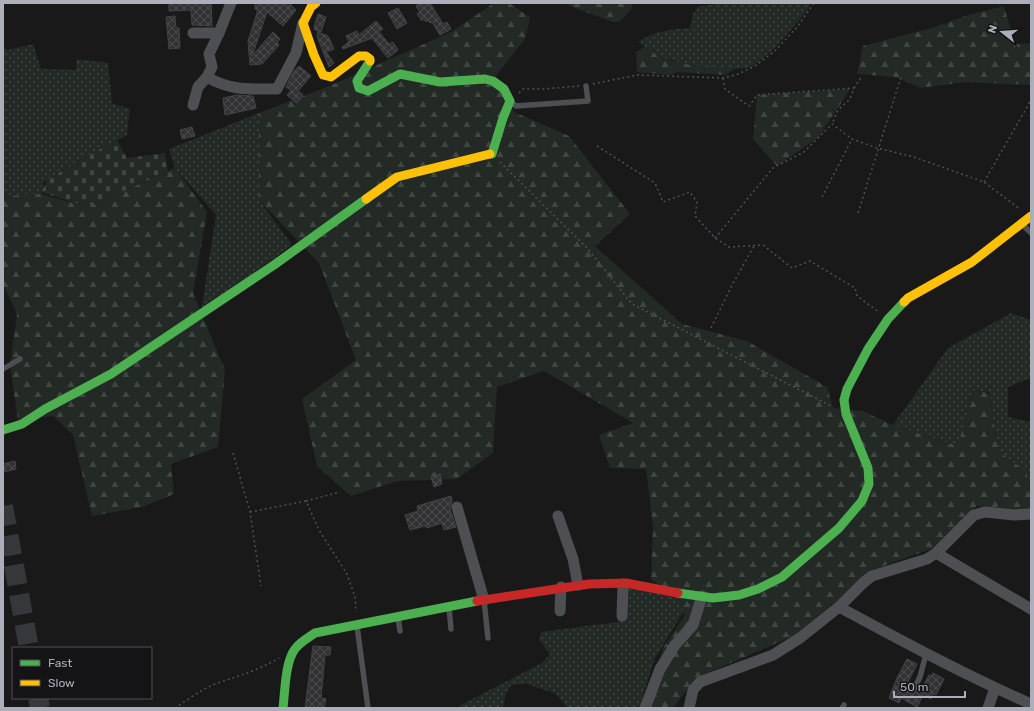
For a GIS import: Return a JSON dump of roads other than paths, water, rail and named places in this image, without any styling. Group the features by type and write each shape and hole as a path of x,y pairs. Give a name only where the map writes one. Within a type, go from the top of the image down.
{"street":[{"path":"193,105 198,87 207,77 212,67 209,54 231,3"},
{"path":"207,77 219,84 240,89 277,89 296,53 303,23 311,6 316,3"},
{"path":"3,430 22,424 46,409 118,370 274,265 397,177 492,154 510,101 504,89 493,81 485,79 440,82 400,74 368,90 359,88 357,81 370,62 370,59 366,56 359,56 331,77 323,75 314,55 303,23"},
{"path":"193,33 218,33"},
{"path":"283,708 290,664 294,651 302,642 315,633 484,600 561,587 589,584 623,584 713,598 739,595 758,589 782,577 839,528 862,501 869,484 868,468 846,414 844,400 847,389 868,349 888,319 908,298 972,262 1022,224 1030,216"},
{"path":"458,507 484,600"},
{"path":"689,708 693,690 700,682 773,655 800,638 839,607 872,576 927,559 936,553 974,515 985,512 1014,515 1031,514"},
{"path":"558,516 573,559 578,585"},
{"path":"936,553 1031,609"},
{"path":"622,616 623,584"},
{"path":"560,611 561,587"},
{"path":"645,708 660,669 675,645 693,625 702,596"},
{"path":"839,607 926,654 1031,704"},
{"path":"988,708 995,688"}],"lane":[{"path":"510,101 516,106 588,101 586,86"},
{"path":"1022,224 1031,233"},
{"path":"3,369 20,359"},
{"path":"484,600 488,638"},
{"path":"449,607 452,629"},
{"path":"398,617 400,631"},
{"path":"357,626 368,708"},
{"path":"914,689 920,677 926,654"}],"tunnel":[{"path":"3,506 29,647"},
{"path":"38,699 40,708"}]}
